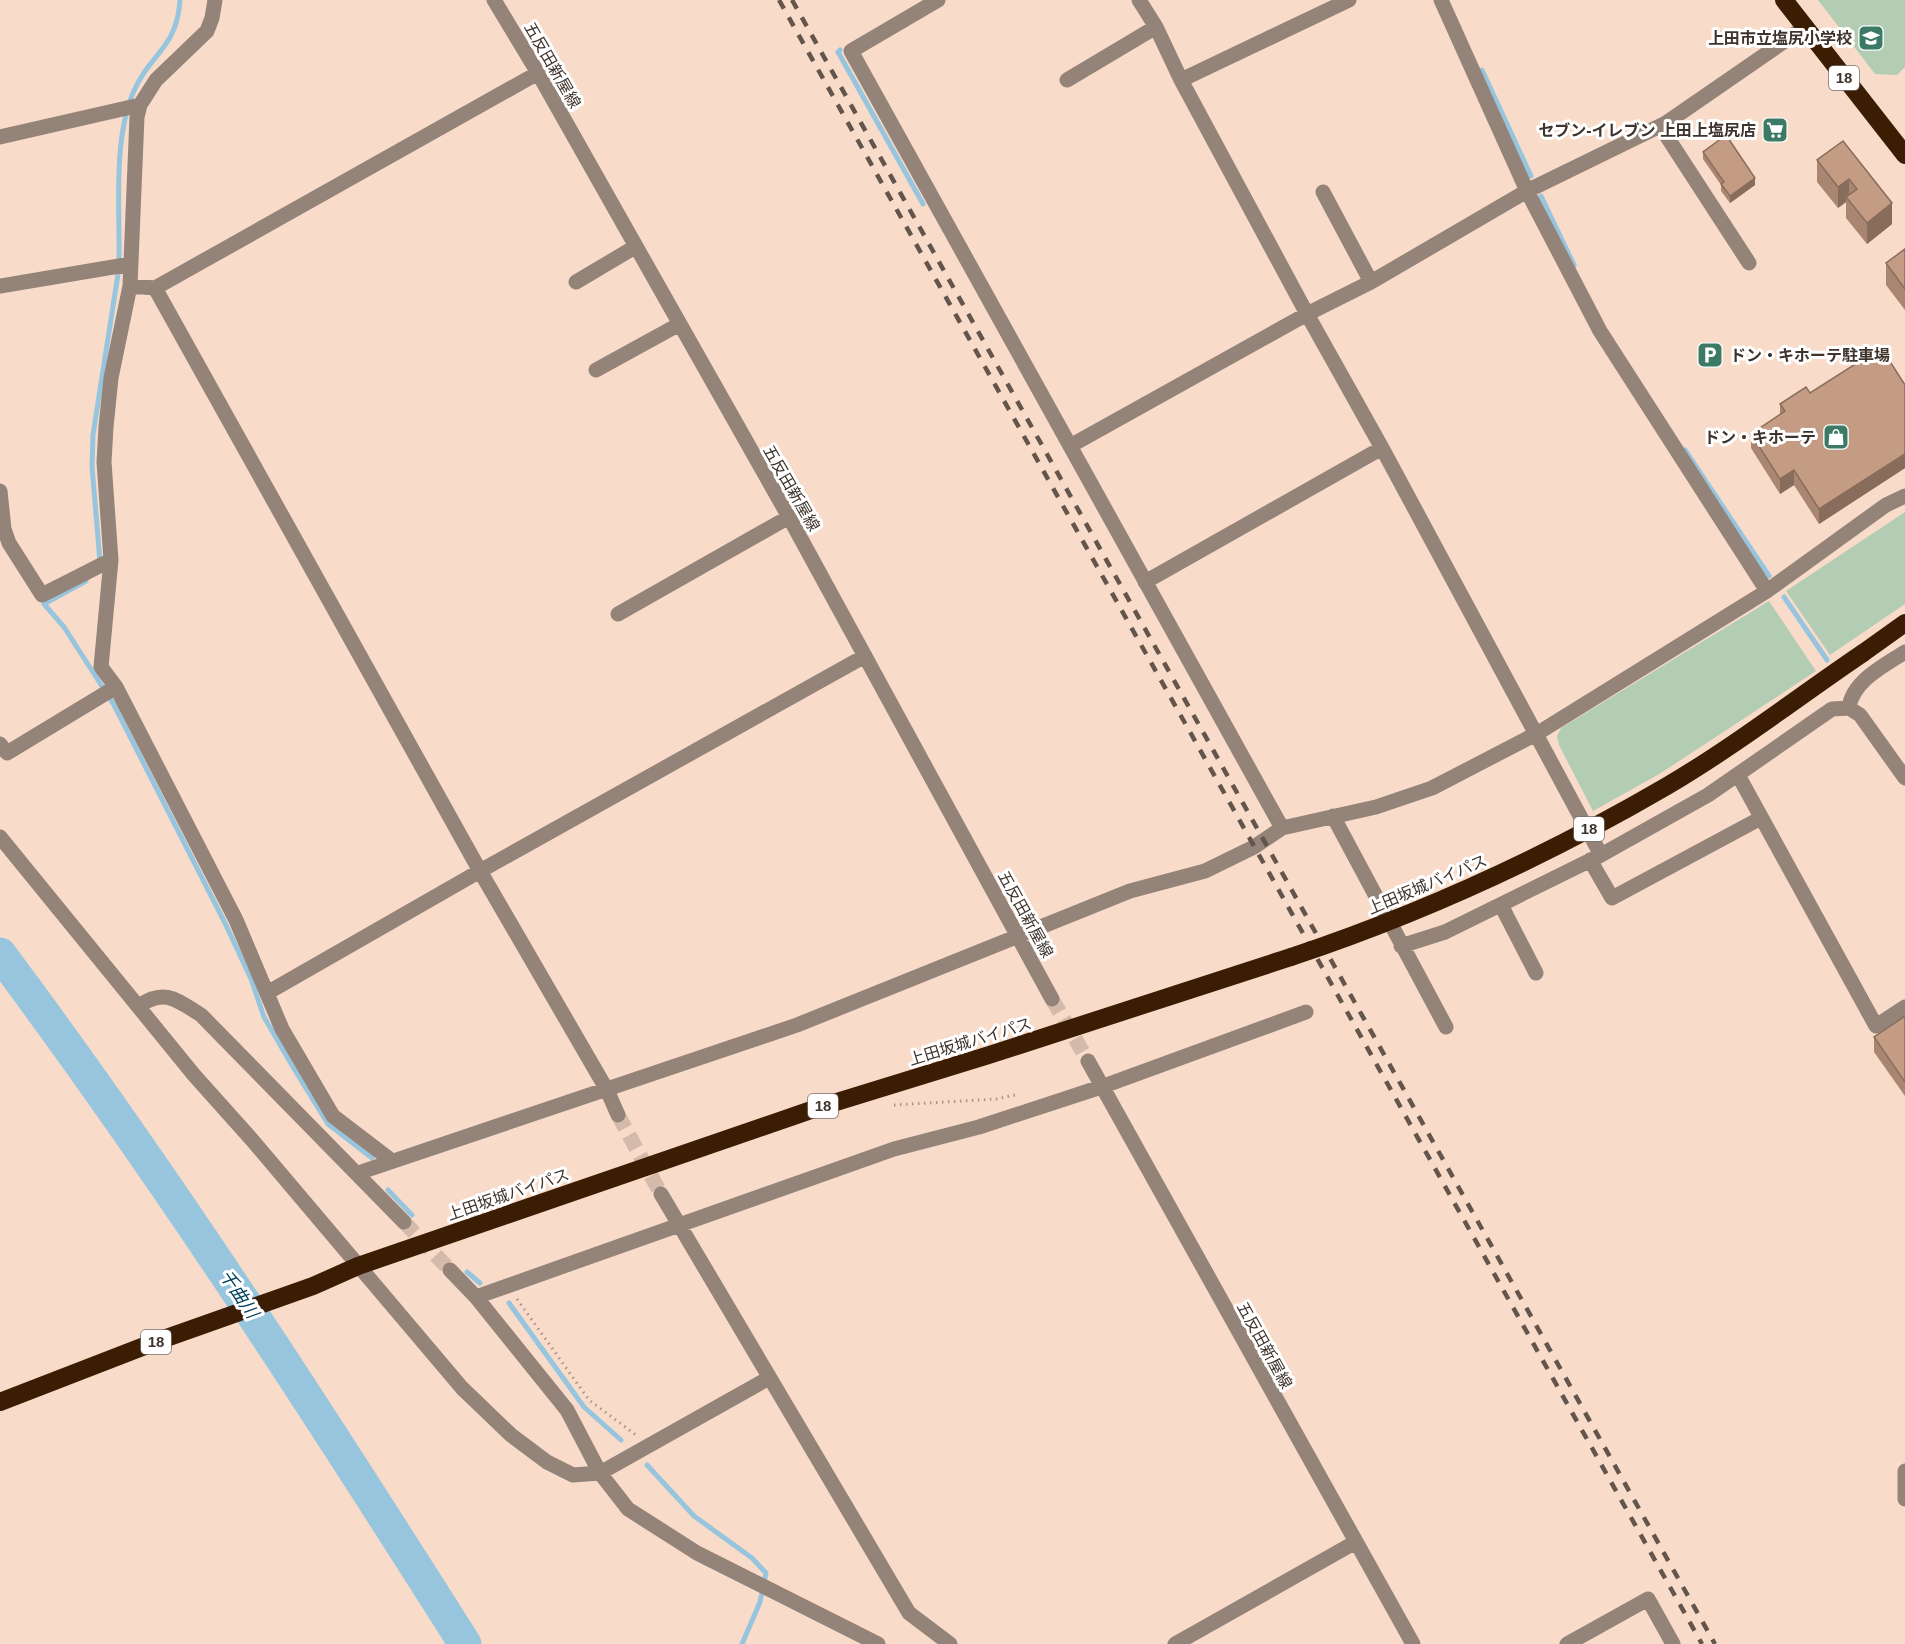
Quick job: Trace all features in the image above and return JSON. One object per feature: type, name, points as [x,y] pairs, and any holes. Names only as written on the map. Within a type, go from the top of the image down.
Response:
[{"type":"highway","name":"18","points":[[1784,0],[1905,155]]},
{"type":"highway","name":"上田坂城バイパス","points":[[0,1402],[155,1342],[313,1286],[358,1266],[817,1108],[989,1056],[1291,957],[1365,932],[1447,900],[1548,851],[1668,785],[1905,623]]},
{"type":"street","points":[[0,137],[133,106],[156,80],[207,31],[212,18],[214,0]]},
{"type":"street","name":"五反田新屋線","points":[[494,0],[538,73],[678,325],[789,517],[1052,999]]},
{"type":"street","points":[[938,0],[851,51],[1282,828]]},
{"type":"street","points":[[1139,0],[1156,27],[1181,80],[1307,314],[1538,733],[1612,898],[1761,818]]},
{"type":"street","points":[[1181,80],[1349,0]]},
{"type":"street","points":[[1441,0],[1527,191],[1600,331],[1767,591]]},
{"type":"street","points":[[1067,80],[1156,27]]},
{"type":"street","points":[[1070,446],[1307,314],[1371,282],[1527,191],[1660,126],[1805,27]]},
{"type":"street","points":[[130,286],[155,288],[538,73]]},
{"type":"street","points":[[133,106],[137,117],[130,286],[111,378],[104,462],[105,563],[101,667],[109,691],[236,920],[282,1029],[333,1116],[392,1161]]},
{"type":"street","points":[[1660,126],[1749,263]]},
{"type":"street","points":[[1323,192],[1371,282]]},
{"type":"street","points":[[576,282],[635,247]]},
{"type":"street","points":[[0,286],[131,264]]},
{"type":"street","points":[[155,288],[480,870],[608,1090],[618,1115]]},
{"type":"street","points":[[596,369],[678,325]]},
{"type":"street","points":[[1145,582],[1382,448]]},
{"type":"street","points":[[0,491],[4,530],[9,543],[42,595],[105,563]]},
{"type":"street","points":[[358,1173],[797,1025],[1138,888],[1205,871],[1254,847],[1282,828],[1376,807],[1432,788],[1538,733],[1767,591],[1886,505],[1905,496]]},
{"type":"street","points":[[618,614],[789,517]]},
{"type":"street","points":[[1849,708],[1850,699],[1868,676],[1905,651]]},
{"type":"street","points":[[267,993],[480,870],[865,656]]},
{"type":"street","points":[[0,744],[7,753],[109,691]]},
{"type":"street","points":[[1401,946],[1444,932],[1596,858],[1708,795],[1832,709],[1849,708],[1860,715],[1905,778]]},
{"type":"street","points":[[1738,775],[1876,1026],[1905,1007]]},
{"type":"street","points":[[1333,816],[1446,1026]]},
{"type":"street","points":[[0,837],[194,1075],[462,1388],[511,1435],[547,1462],[573,1475],[600,1473],[769,1378]]},
{"type":"street","points":[[1501,905],[1536,973]]},
{"type":"street","points":[[139,1006],[153,996],[168,996],[201,1015],[405,1222]]},
{"type":"street","points":[[476,1297],[679,1223],[894,1149],[978,1127],[1101,1087],[1306,1012]]},
{"type":"street","name":"五反田新屋線","points":[[1088,1061],[1354,1543],[1413,1644]]},
{"type":"street","points":[[661,1194],[909,1613],[950,1644]]},
{"type":"street","points":[[450,1270],[476,1297],[567,1410],[600,1473],[628,1509],[697,1553],[878,1644]]},
{"type":"street","points":[[1905,1471],[1905,1499]]},
{"type":"street","points":[[1175,1644],[1195,1639],[1354,1543]]},
{"type":"street","points":[[1567,1644],[1648,1599],[1673,1644]]},
{"type":"path","points":[[883,1106],[996,1099],[1023,1094]]},
{"type":"path","points":[[507,1286],[589,1400],[650,1445]]},
{"type":"green space","name":"上田市立塩尻小学校","points":[[1818,0],[1905,0],[1905,67],[1897,75],[1875,74]]},
{"type":"green space","points":[[1905,512],[1905,604],[1830,655],[1786,591]]},
{"type":"green space","points":[[1769,601],[1816,671],[1661,773],[1593,811],[1559,745],[1557,736],[1561,728]]},
{"type":"building","points":[[1726,135],[1755,178],[1730,196],[1721,184],[1724,182],[1703,152]]},
{"type":"building","points":[[1843,141],[1892,203],[1867,223],[1846,197],[1857,189],[1849,179],[1838,187],[1817,160]]},
{"type":"building","points":[[1905,249],[1905,289],[1886,263]]},
{"type":"building","name":"ドン・キホーテ","points":[[1871,354],[1891,363],[1905,385],[1905,454],[1819,509],[1794,470],[1780,479],[1751,434],[1785,411],[1780,404],[1806,387],[1810,393]]},
{"type":"building","points":[[1905,1016],[1905,1082],[1874,1037]]},
{"type":"waterway","points":[[119,259],[120,153],[127,112],[139,80],[174,30],[180,0]]},
{"type":"waterway","points":[[840,50],[838,52],[923,204]]},
{"type":"waterway","points":[[1482,70],[1531,176]]},
{"type":"waterway","points":[[1541,196],[1574,265]]},
{"type":"waterway","points":[[100,562],[92,466],[93,435],[118,274]]},
{"type":"waterway","points":[[1685,450],[1769,576]]},
{"type":"waterway","points":[[86,581],[44,604],[64,627],[114,705],[225,923],[251,979],[264,1017],[293,1067],[328,1124],[372,1158]]},
{"type":"waterway","points":[[1784,597],[1827,660]]},
{"type":"waterway","name":"千曲川","points":[[0,954],[122,1122],[239,1294],[465,1644]]},
{"type":"waterway","points":[[388,1190],[412,1215]]},
{"type":"waterway","points":[[467,1272],[480,1283]]},
{"type":"waterway","points":[[509,1303],[584,1407],[621,1440]]},
{"type":"waterway","points":[[647,1465],[694,1516],[752,1558],[766,1573],[760,1602],[742,1644]]},
{"type":"tunnel","points":[[1052,999],[1088,1061]]},
{"type":"tunnel","points":[[618,1115],[661,1194]]},
{"type":"tunnel","points":[[404,1222],[450,1270]]},
{"type":"railway","points":[[779,0],[1702,1644]]},
{"type":"railway","points":[[792,0],[1715,1644]]},
{"type":"place","name":"上田市立塩尻小学校","points":[[1871,38]]},
{"type":"place","name":"セブン-イレブン 上田上塩尻店","points":[[1775,130]]},
{"type":"place","name":"ドン・キホーテ駐車場","points":[[1710,355]]},
{"type":"place","name":"ドン・キホーテ","points":[[1836,437]]}]
